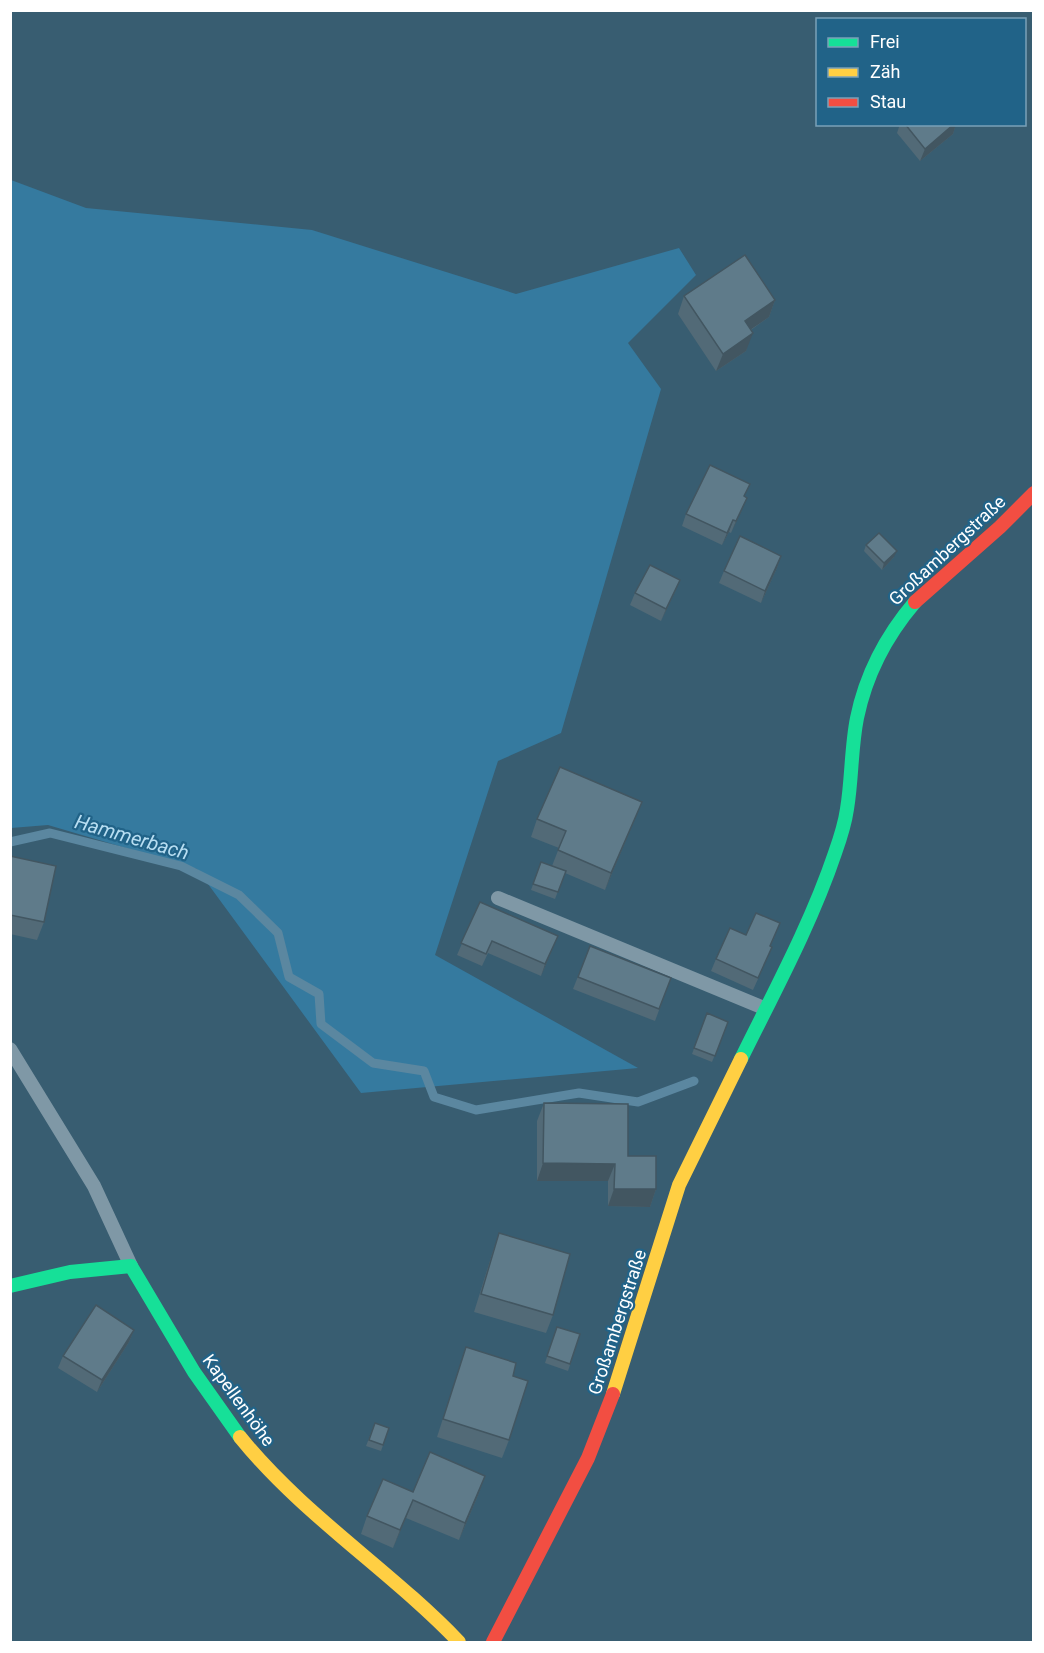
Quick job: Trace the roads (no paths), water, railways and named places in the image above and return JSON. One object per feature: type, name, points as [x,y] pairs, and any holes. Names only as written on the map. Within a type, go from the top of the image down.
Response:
[{"type":"street","name":"Großambergstraße","points":[[493,1642],[588,1458],[615,1390],[679,1185],[764,1008],[795,950],[835,854],[847,810],[857,720],[865,687],[879,653],[896,624],[921,595],[1000,527],[1034,493]]},
{"type":"street","points":[[10,1286],[33,1278],[68,1271],[108,1266],[131,1266]]},
{"type":"street","name":"Kapellenhöhe","points":[[131,1266],[221,1412],[243,1441],[297,1497],[372,1560],[459,1642]]},
{"type":"lane","points":[[498,898],[764,1008]]},
{"type":"lane","points":[[10,1049],[94,1186],[131,1266]]},
{"type":"waterway","name":"Hammerbach","points":[[10,842],[50,833],[181,866],[239,895],[278,933],[289,977],[319,994],[321,1024],[373,1063],[424,1071],[434,1097],[476,1110],[579,1093],[638,1102],[694,1081]]}]
